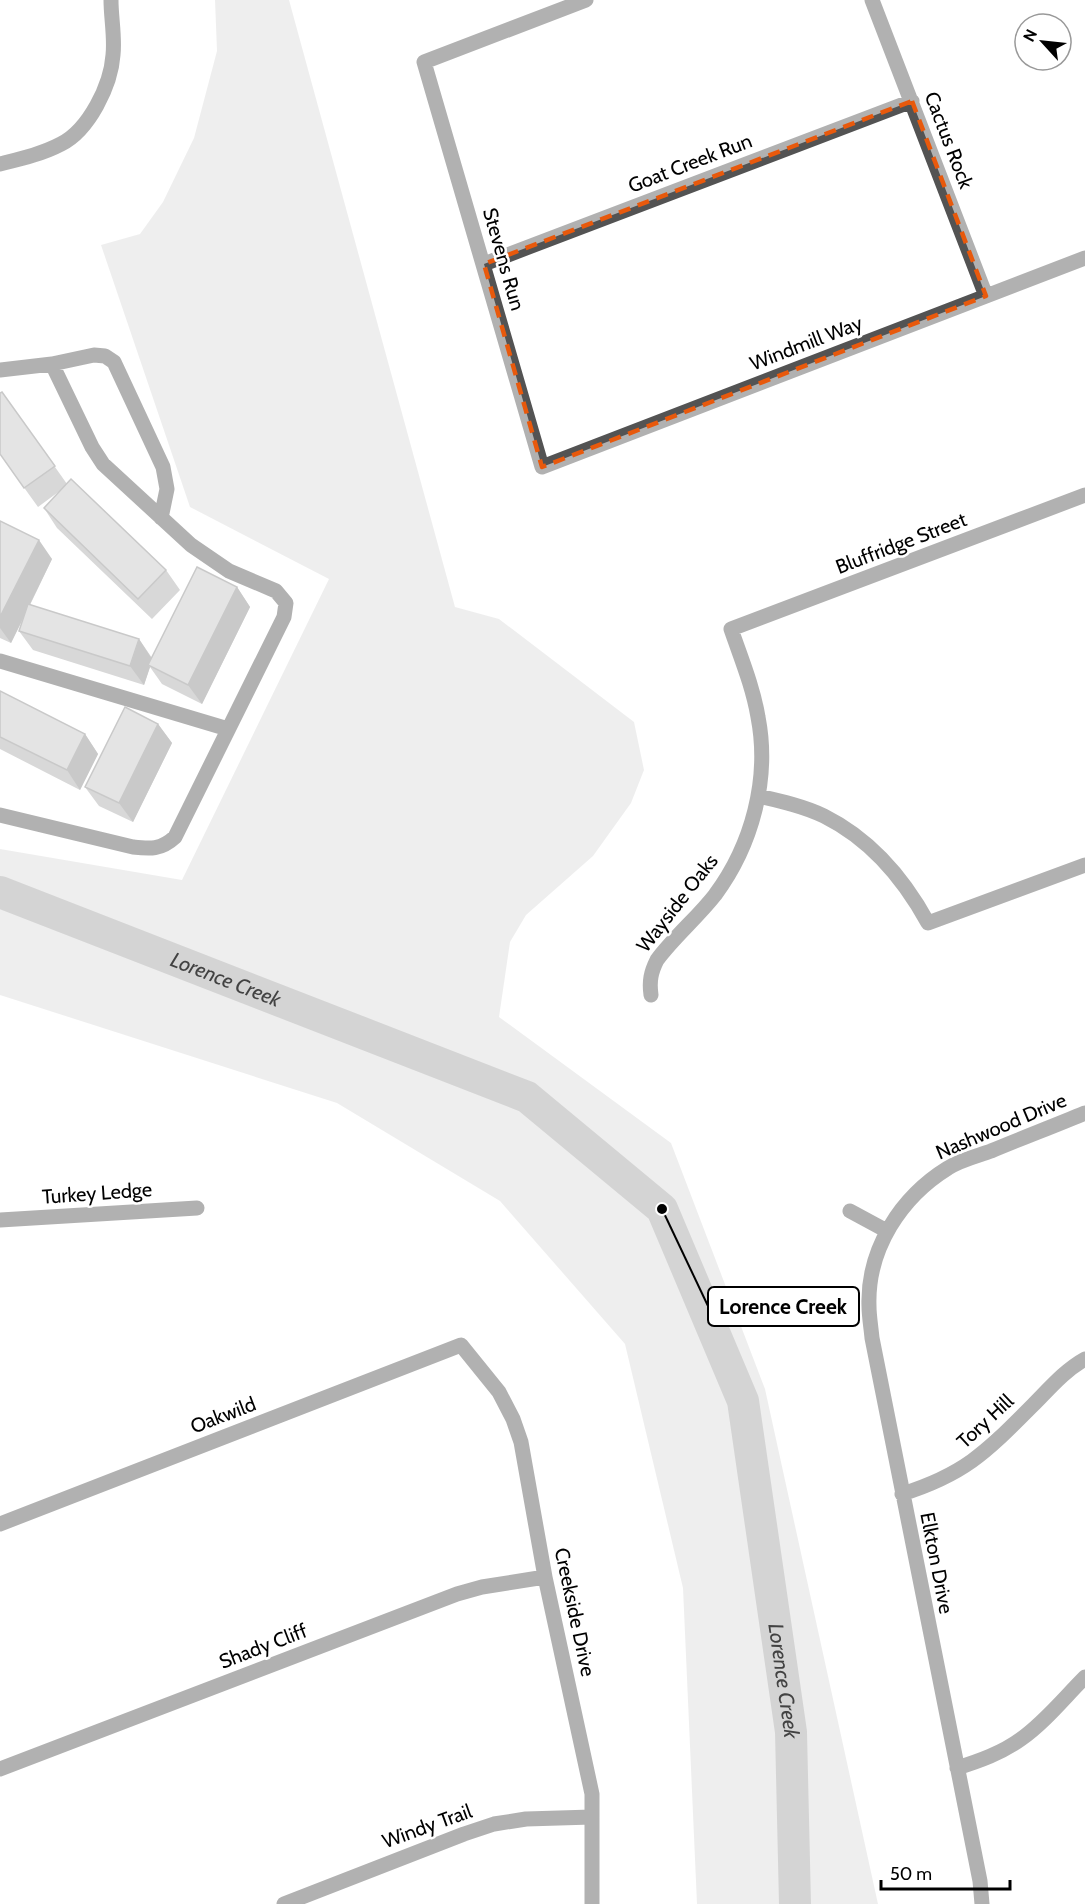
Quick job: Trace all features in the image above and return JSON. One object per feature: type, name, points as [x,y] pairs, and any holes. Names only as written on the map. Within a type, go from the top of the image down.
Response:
[{"type":"street","points":[[0,164],[28,157],[63,143],[92,113],[109,78],[113,54],[111,0]]},
{"type":"street","name":"Stevens Run","points":[[542,468],[424,62],[586,0]]},
{"type":"street","name":"Cactus Rock","points":[[872,0],[986,296]]},
{"type":"street","name":"Goat Creek Run","points":[[484,264],[912,101]]},
{"type":"street","name":"Windmill Way","points":[[542,468],[1085,258]]},
{"type":"street","points":[[0,370],[52,364],[94,355],[105,356],[114,362],[163,466],[166,489],[160,518]]},
{"type":"street","points":[[0,815],[132,847],[153,849],[165,846],[174,837],[284,617],[286,603],[276,591],[229,571],[191,545],[103,464],[92,447],[52,364]]},
{"type":"street","name":"Bluffridge Street","points":[[731,629],[1085,495]]},
{"type":"street","name":"Wayside Oaks","points":[[651,995],[650,983],[657,960],[713,897],[738,858],[747,836],[758,796],[761,752],[759,719],[731,629]]},
{"type":"street","points":[[0,660],[228,729]]},
{"type":"street","points":[[758,796],[796,805],[825,816],[858,838],[875,852],[898,877],[928,923],[1085,865]]},
{"type":"street","name":"Nashwood Drive","points":[[887,1231],[910,1198],[922,1186],[950,1167],[1085,1113]]},
{"type":"street","name":"Turkey Ledge","points":[[0,1220],[197,1208]]},
{"type":"street","points":[[850,1211],[887,1231]]},
{"type":"street","name":"Elkton Drive","points":[[887,1231],[872,1272],[868,1306],[872,1338],[980,1881],[982,1904]]},
{"type":"street","name":"Oakwild","points":[[0,1524],[461,1345]]},
{"type":"street","name":"Creekside Drive","points":[[461,1345],[499,1392],[513,1419],[521,1442],[545,1577],[592,1794],[592,1904]]},
{"type":"street","name":"Tory Hill","points":[[902,1494],[941,1481],[976,1460],[1065,1373],[1085,1359]]},
{"type":"street","name":"Shady Cliff","points":[[0,1769],[457,1594],[482,1587],[545,1577]]},
{"type":"street","points":[[957,1768],[979,1761],[1020,1740],[1042,1722],[1085,1677]]},
{"type":"street","name":"Windy Trail","points":[[284,1904],[494,1824],[526,1819],[592,1817]]},
{"type":"highlighted area","points":[[912,101],[986,296],[542,467],[484,264]]},
{"type":"shaded area","points":[[215,0],[289,0],[455,607],[499,619],[634,722],[644,770],[631,803],[593,856],[526,915],[510,942],[499,1017],[671,1143],[765,1389],[878,1904],[697,1904],[683,1588],[625,1344],[500,1201],[337,1103],[0,995],[0,849],[182,880],[329,579],[190,507],[101,245],[140,234],[163,202],[194,138],[217,51]]},
{"type":"building","points":[[2,392],[55,466],[24,488],[0,454],[0,393]]},
{"type":"building","points":[[71,479],[166,570],[138,599],[44,508]]},
{"type":"building","points":[[0,521],[39,540],[0,617]]},
{"type":"building","points":[[197,567],[237,587],[188,685],[148,665]]},
{"type":"building","points":[[28,604],[139,639],[130,666],[19,631]]},
{"type":"building","points":[[0,691],[85,734],[67,770],[0,737]]},
{"type":"building","points":[[125,707],[158,724],[119,803],[85,787]]},
{"type":"waterway","name":"Lorence Creek","points":[[0,892],[527,1097],[662,1209],[743,1401],[791,1732],[795,1904]]},
{"type":"place","name":"Lorence Creek","points":[[662,1209]]}]
